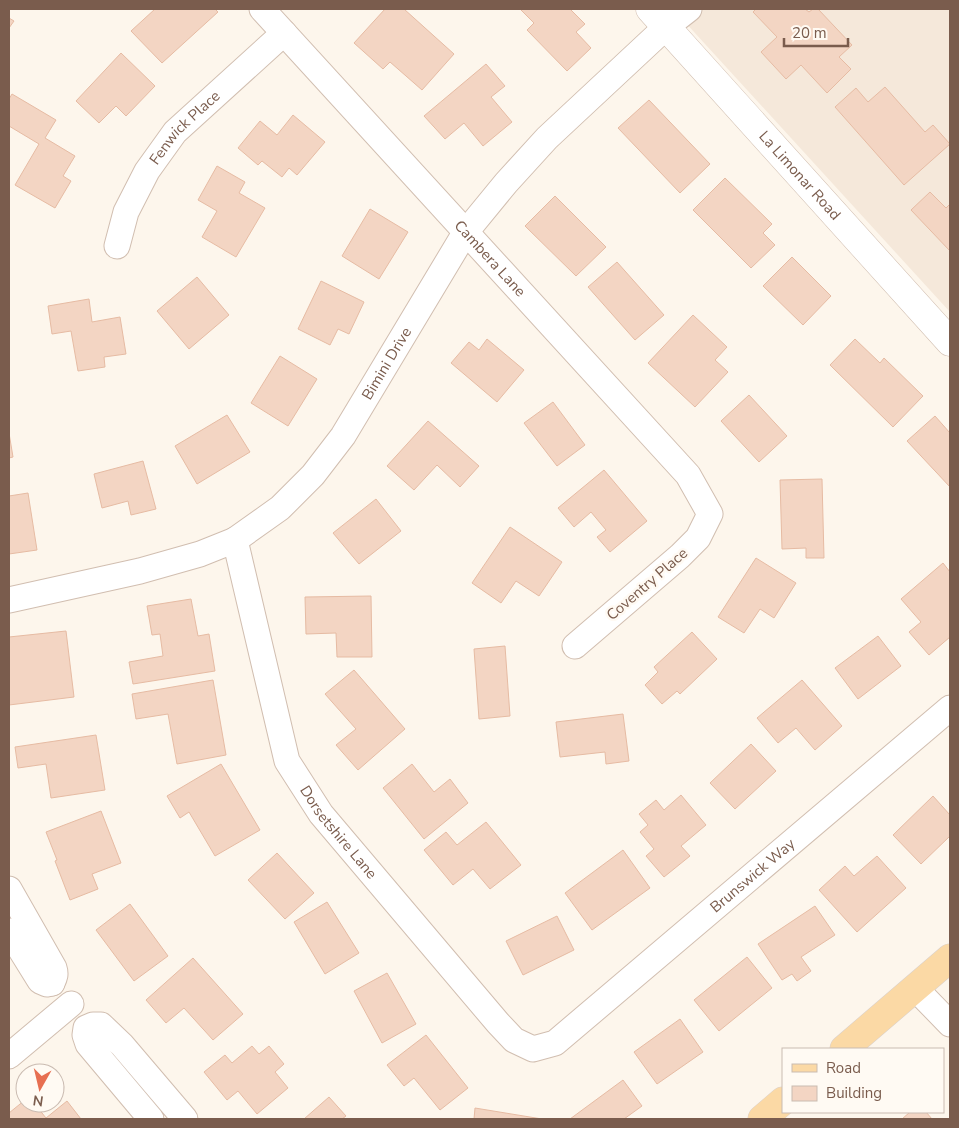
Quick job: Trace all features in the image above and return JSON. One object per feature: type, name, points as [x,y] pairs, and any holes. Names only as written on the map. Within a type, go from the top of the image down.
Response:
[{"type":"main road","points":[[845,1048],[950,958]]},
{"type":"main road","points":[[762,1119],[782,1103]]},
{"type":"street","name":"Cambera Lane","points":[[262,9],[688,475],[710,514]]},
{"type":"street","name":"Bimini Drive","points":[[9,600],[140,571],[200,554],[235,540],[280,508],[313,475],[343,436],[465,233],[506,183],[658,18],[689,9]]},
{"type":"street","name":"La Limonar Road","points":[[658,18],[950,342]]},
{"type":"street","name":"Fenwick Place","points":[[117,246],[126,212],[147,171],[175,132],[284,33]]},
{"type":"street","name":"Coventry Place","points":[[575,646],[680,556],[698,538],[710,514]]},
{"type":"street","name":"Dorsetshire Lane","points":[[235,540],[287,761],[321,814],[514,1040],[533,1049],[555,1043]]},
{"type":"street","name":"Brunswick Way","points":[[555,1043],[950,708]]},
{"type":"street","points":[[9,889],[54,968],[55,972],[52,983]]},
{"type":"street","points":[[9,931],[40,981],[47,984],[52,983]]},
{"type":"street","points":[[52,983],[90,1026]]},
{"type":"street","points":[[915,988],[950,1024]]},
{"type":"street","points":[[9,1056],[71,1004]]},
{"type":"street","points":[[151,1119],[88,1044],[85,1035],[86,1028],[101,1025],[122,1045],[185,1119]]},
{"type":"shaded area","points":[[673,9],[950,9],[950,312]]},
{"type":"building","points":[[155,9],[215,9],[218,12],[162,63],[131,31]]},
{"type":"building","points":[[385,9],[404,9],[454,54],[422,90],[390,62],[383,69],[354,43]]},
{"type":"building","points":[[520,9],[570,9],[585,24],[576,32],[591,48],[567,71],[527,30],[534,23]]},
{"type":"building","points":[[756,9],[805,9],[809,12],[813,9],[818,9],[852,45],[839,57],[851,69],[827,93],[801,65],[786,79],[761,52],[777,37],[753,12]]},
{"type":"building","points":[[9,18],[14,21],[9,28]]},
{"type":"building","points":[[121,53],[155,86],[126,116],[116,106],[99,123],[76,101]]},
{"type":"building","points":[[486,64],[505,86],[491,97],[512,122],[483,146],[464,123],[445,139],[424,116]]},
{"type":"building","points":[[885,87],[925,132],[933,125],[950,144],[904,185],[835,107],[856,88],[868,102]]},
{"type":"building","points":[[12,94],[56,120],[45,138],[75,156],[63,176],[71,181],[55,208],[15,185],[39,144],[9,126],[9,99]]},
{"type":"building","points":[[649,100],[710,164],[680,193],[618,128]]},
{"type":"building","points":[[293,115],[325,142],[297,175],[289,168],[282,177],[262,161],[258,165],[238,148],[260,121],[277,135]]},
{"type":"building","points":[[217,166],[245,182],[239,193],[265,208],[236,257],[202,237],[217,211],[198,200]]},
{"type":"building","points":[[725,178],[772,224],[763,233],[775,245],[751,268],[693,210]]},
{"type":"building","points":[[930,192],[946,208],[950,204],[950,251],[911,210]]},
{"type":"building","points":[[555,196],[606,247],[576,276],[525,226]]},
{"type":"building","points":[[370,209],[408,232],[379,279],[342,256]]},
{"type":"building","points":[[792,257],[831,296],[803,325],[763,286]]},
{"type":"building","points":[[617,262],[664,315],[635,340],[588,287]]},
{"type":"building","points":[[197,277],[229,315],[189,349],[157,311]]},
{"type":"building","points":[[321,281],[364,302],[349,334],[338,329],[330,345],[298,329]]},
{"type":"building","points":[[89,299],[92,322],[120,317],[126,354],[104,357],[105,367],[78,371],[71,331],[52,334],[48,306]]},
{"type":"building","points":[[693,315],[727,347],[715,360],[728,372],[695,407],[648,363]]},
{"type":"building","points":[[487,339],[524,370],[497,402],[451,363],[469,342],[479,350]]},
{"type":"building","points":[[855,339],[880,363],[884,358],[923,396],[893,427],[830,365]]},
{"type":"building","points":[[280,356],[317,379],[288,426],[251,403]]},
{"type":"building","points":[[749,395],[787,436],[759,462],[721,421]]},
{"type":"building","points":[[553,402],[585,445],[557,466],[524,423]]},
{"type":"building","points":[[227,415],[250,452],[197,484],[175,446]]},
{"type":"building","points":[[935,416],[950,433],[950,487],[907,441]]},
{"type":"building","points":[[428,421],[479,466],[460,487],[437,465],[414,490],[387,466]]},
{"type":"building","points":[[9,433],[13,457],[9,458]]},
{"type":"building","points":[[143,461],[156,509],[131,515],[128,501],[102,508],[94,474]]},
{"type":"building","points":[[604,470],[647,521],[610,552],[597,537],[606,530],[591,512],[574,527],[558,508]]},
{"type":"building","points":[[822,479],[824,558],[806,558],[806,548],[782,549],[780,480]]},
{"type":"building","points":[[28,493],[37,550],[9,554],[9,496]]},
{"type":"building","points":[[376,499],[401,531],[359,564],[333,533]]},
{"type":"building","points":[[510,527],[562,562],[539,596],[516,581],[501,603],[472,583]]},
{"type":"building","points":[[756,558],[796,583],[774,618],[760,609],[744,633],[718,617]]},
{"type":"building","points":[[943,563],[950,572],[950,637],[929,655],[909,632],[921,622],[901,599]]},
{"type":"building","points":[[371,596],[372,657],[337,657],[336,633],[306,634],[305,597]]},
{"type":"building","points":[[191,599],[198,636],[209,634],[215,671],[133,684],[129,662],[163,656],[160,634],[152,635],[147,606]]},
{"type":"building","points":[[66,631],[74,697],[9,705],[9,637]]},
{"type":"building","points":[[692,632],[717,659],[680,694],[677,691],[662,704],[645,685],[658,672],[654,667]]},
{"type":"building","points":[[878,636],[901,666],[858,699],[835,668]]},
{"type":"building","points":[[505,646],[510,716],[479,719],[474,649]]},
{"type":"building","points":[[354,670],[405,729],[358,770],[336,745],[356,729],[325,694]]},
{"type":"building","points":[[213,680],[226,755],[177,764],[168,714],[136,719],[132,694]]},
{"type":"building","points":[[802,680],[842,726],[815,750],[796,728],[778,743],[757,718]]},
{"type":"building","points":[[623,714],[629,761],[606,764],[605,752],[560,757],[556,722]]},
{"type":"building","points":[[96,735],[105,790],[51,798],[46,764],[18,768],[15,747]]},
{"type":"building","points":[[751,744],[776,771],[735,809],[710,783]]},
{"type":"building","points":[[221,764],[260,830],[215,856],[189,812],[180,818],[167,796]]},
{"type":"building","points":[[412,764],[434,792],[450,779],[468,803],[424,839],[383,788]]},
{"type":"building","points":[[681,795],[706,825],[681,846],[690,856],[664,877],[646,856],[654,849],[640,832],[648,825],[639,814],[656,800],[664,810]]},
{"type":"building","points":[[933,796],[950,815],[950,836],[921,864],[893,835]]},
{"type":"building","points":[[101,811],[121,863],[92,874],[98,889],[70,900],[46,832]]},
{"type":"building","points":[[486,822],[521,865],[490,889],[473,869],[453,885],[424,850],[446,832],[457,845]]},
{"type":"building","points":[[623,850],[650,888],[592,930],[565,893]]},
{"type":"building","points":[[277,853],[314,893],[285,919],[248,880]]},
{"type":"building","points":[[877,856],[906,888],[857,932],[819,890],[845,866],[854,876]]},
{"type":"building","points":[[327,902],[359,953],[325,974],[294,922]]},
{"type":"building","points":[[130,904],[168,956],[134,981],[96,930]]},
{"type":"building","points":[[815,906],[835,935],[801,957],[811,971],[797,981],[792,974],[782,980],[758,944]]},
{"type":"building","points":[[557,916],[574,950],[523,975],[506,941]]},
{"type":"building","points":[[747,957],[772,988],[719,1031],[694,1000]]},
{"type":"building","points":[[193,958],[243,1014],[213,1040],[184,1008],[166,1023],[146,1000]]},
{"type":"building","points":[[387,973],[416,1024],[382,1043],[354,991]]},
{"type":"building","points":[[680,1019],[703,1052],[657,1084],[634,1052]]},
{"type":"building","points":[[426,1035],[468,1088],[440,1110],[414,1078],[404,1086],[387,1065]]},
{"type":"building","points":[[252,1046],[259,1054],[269,1046],[284,1064],[275,1072],[288,1088],[257,1114],[238,1091],[227,1100],[204,1072],[225,1055],[232,1063]]},
{"type":"building","points":[[623,1080],[642,1106],[624,1119],[570,1119]]},
{"type":"building","points":[[329,1097],[346,1116],[342,1119],[304,1119]]},
{"type":"building","points":[[67,1101],[81,1119],[9,1119],[9,1113],[15,1108],[15,1113],[42,1113],[46,1118],[52,1113],[65,1113],[65,1103]]},
{"type":"building","points":[[475,1108],[542,1119],[474,1119]]},
{"type":"building","points":[[909,1113],[927,1113],[932,1119],[902,1119]]}]
